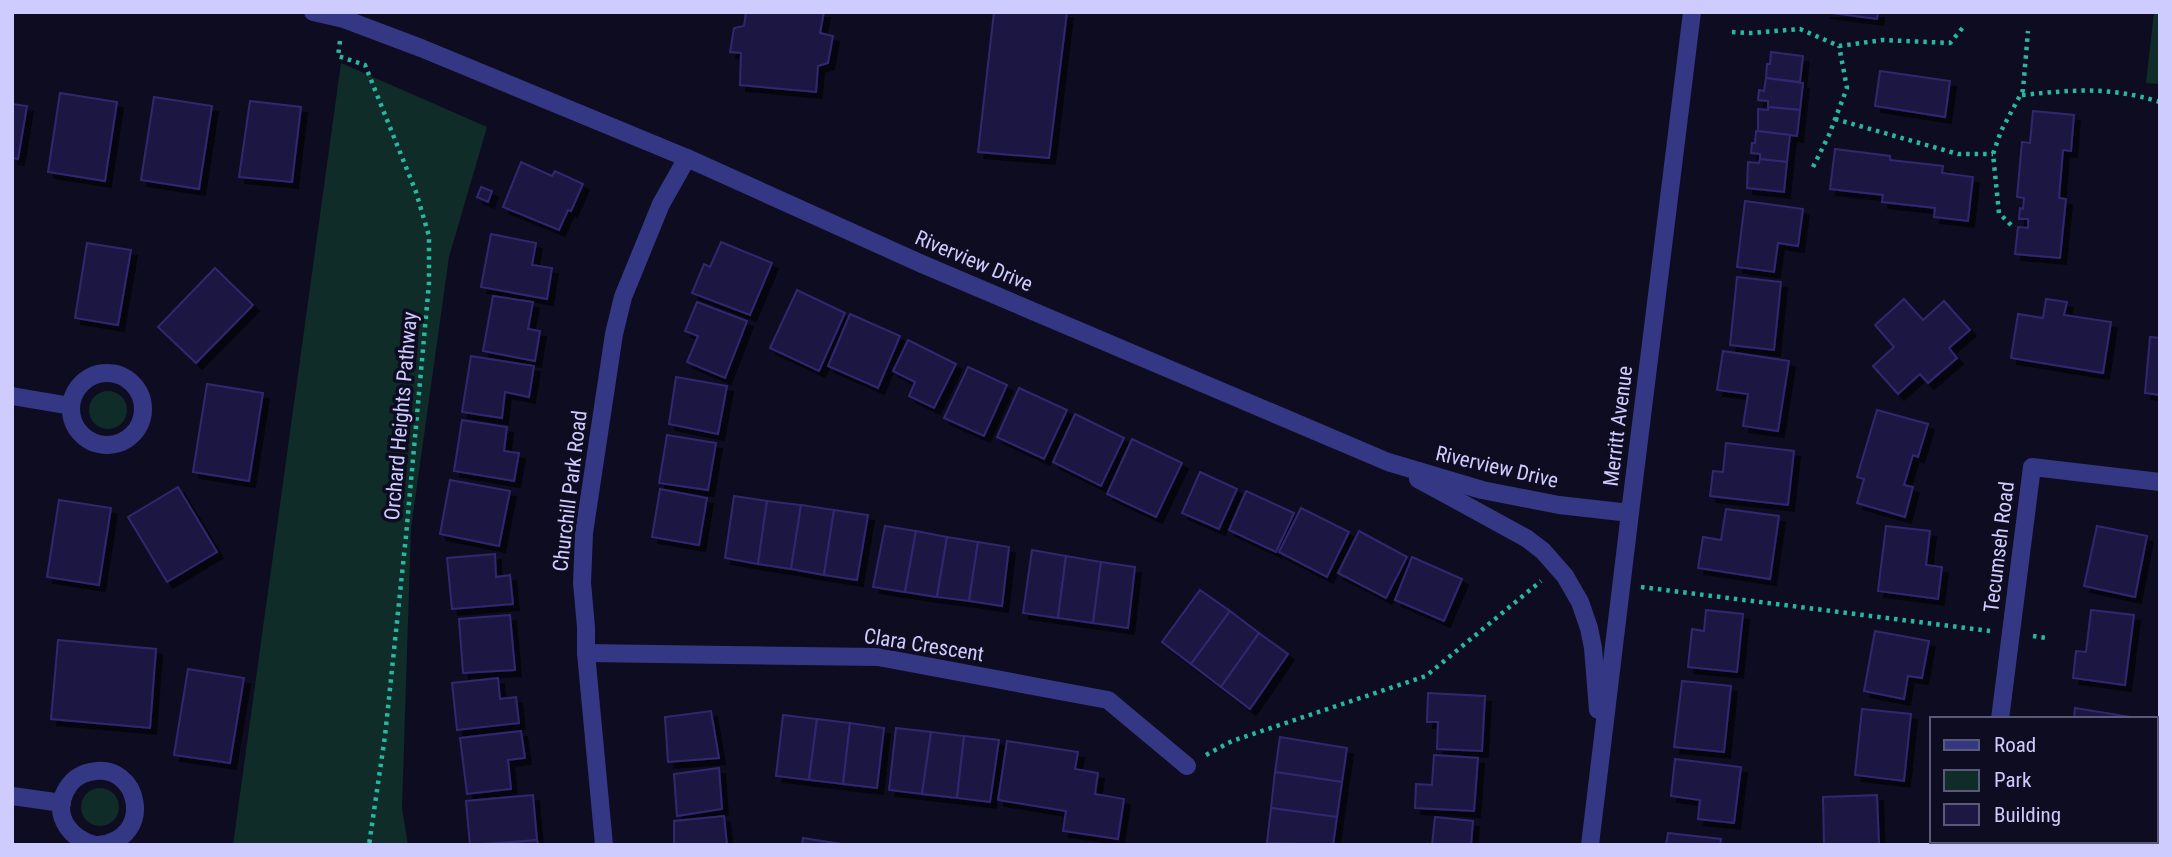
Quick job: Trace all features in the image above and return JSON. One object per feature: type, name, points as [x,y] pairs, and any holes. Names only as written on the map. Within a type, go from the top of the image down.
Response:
[{"type":"street","name":"Riverview Drive","points":[[313,12],[344,19],[421,48],[687,158],[922,264],[1388,462],[1482,490],[1559,505],[1630,513]]},
{"type":"street","name":"Merritt Avenue","points":[[1590,845],[1692,12]]},
{"type":"street","name":"Churchill Park Road","points":[[604,845],[586,653],[582,583],[584,533],[614,334],[623,297],[665,195],[687,158]]},
{"type":"street","points":[[101,374],[113,374],[134,386],[143,408],[136,430],[128,438],[118,444],[106,445],[84,438],[76,429],[71,407],[80,385],[101,374]]},
{"type":"street","points":[[12,396],[71,407]]},
{"type":"street","points":[[1388,462],[1526,538],[1543,551],[1565,576],[1580,602],[1594,648],[1598,712],[1603,738]]},
{"type":"street","name":"Tecumseh Road","points":[[2000,717],[2032,467],[2160,482]]},
{"type":"street","name":"Clara Crescent","points":[[586,653],[878,657],[1108,700],[1187,766]]},
{"type":"street","points":[[106,771],[124,780],[130,788],[134,798],[134,818],[124,835],[116,841],[97,845],[77,838],[70,831],[64,822],[62,803],[69,784],[86,772],[106,771]]},
{"type":"street","points":[[12,796],[62,803]]},
{"type":"path","name":"Orchard Heights Pathway","points":[[344,19],[338,56],[365,65],[416,192],[429,236],[429,283],[406,536],[385,736],[369,845]]},
{"type":"path","points":[[1732,32],[1800,29],[1839,46],[1883,40],[1950,43],[1965,25]]},
{"type":"path","points":[[2011,225],[1999,213],[1993,154],[2001,131],[2023,90],[2028,31]]},
{"type":"path","points":[[1813,167],[1847,88],[1839,46]]},
{"type":"path","points":[[2021,95],[2082,89],[2130,93],[2160,102]]},
{"type":"path","points":[[1835,119],[1958,154],[1993,154]]},
{"type":"path","points":[[1187,766],[1232,740],[1426,676],[1552,573],[1565,576]]},
{"type":"path","points":[[1621,585],[2046,638]]},
{"type":"green space","points":[[2154,12],[2160,12],[2160,84],[2146,83]]},
{"type":"green space","points":[[341,63],[487,127],[449,257],[411,528],[402,808],[408,845],[233,845]]},
{"type":"green space","points":[[108,391],[121,397],[127,410],[121,423],[108,429],[95,423],[89,410],[95,397]]},
{"type":"green space","points":[[100,788],[113,794],[119,807],[113,820],[100,826],[87,820],[81,807],[87,794]]},
{"type":"building","points":[[746,12],[824,12],[820,33],[833,36],[828,63],[818,66],[816,92],[740,85],[741,53],[730,52],[734,28],[744,26]]},
{"type":"building","points":[[994,12],[1067,12],[1049,158],[978,152]]},
{"type":"building","points":[[1824,12],[1878,12],[1877,19]]},
{"type":"building","points":[[1771,52],[1803,56],[1800,82],[1766,78]]},
{"type":"building","points":[[1880,71],[1950,81],[1945,117],[1875,106]]},
{"type":"building","points":[[1766,78],[1803,83],[1800,110],[1768,107],[1768,101],[1758,100],[1759,90],[1764,91]]},
{"type":"building","points":[[60,93],[117,102],[105,181],[48,172]]},
{"type":"building","points":[[154,97],[212,106],[199,189],[141,180]]},
{"type":"building","points":[[250,101],[301,107],[292,182],[239,177]]},
{"type":"building","points":[[12,104],[27,106],[18,159],[12,158]]},
{"type":"building","points":[[1768,107],[1800,110],[1797,136],[1758,131],[1758,109],[1768,110]]},
{"type":"building","points":[[2033,111],[2074,115],[2071,151],[2063,150],[2059,198],[2066,199],[2060,258],[2015,254],[2018,227],[2028,228],[2028,219],[2019,219],[2024,198],[2017,197],[2022,142],[2030,143]]},
{"type":"building","points":[[1756,131],[1790,135],[1787,162],[1760,159],[1760,154],[1751,153]]},
{"type":"building","points":[[1835,149],[1890,156],[1890,160],[1943,166],[1942,173],[1973,177],[1968,221],[1934,217],[1935,208],[1882,202],[1883,195],[1830,189]]},
{"type":"building","points":[[1760,159],[1787,162],[1784,192],[1747,188],[1748,162],[1759,163]]},
{"type":"building","points":[[521,162],[552,176],[555,171],[583,184],[559,230],[503,207]]},
{"type":"building","points":[[481,187],[492,191],[488,202],[477,197]]},
{"type":"building","points":[[1745,201],[1803,209],[1798,246],[1778,243],[1774,272],[1737,267]]},
{"type":"building","points":[[491,234],[536,243],[532,265],[552,268],[547,299],[481,287]]},
{"type":"building","points":[[721,242],[772,263],[750,315],[692,293],[704,264],[710,267]]},
{"type":"building","points":[[87,243],[131,250],[118,325],[75,318]]},
{"type":"building","points":[[215,268],[253,305],[196,363],[158,327]]},
{"type":"building","points":[[1737,277],[1781,282],[1774,350],[1730,345]]},
{"type":"building","points":[[797,290],[845,313],[819,371],[770,348]]},
{"type":"building","points":[[493,296],[533,302],[528,329],[540,331],[535,361],[483,351]]},
{"type":"building","points":[[1904,299],[1923,320],[1944,301],[1970,330],[1949,348],[1957,358],[1928,383],[1920,374],[1898,394],[1873,366],[1894,347],[1875,325]]},
{"type":"building","points":[[2046,299],[2067,302],[2064,315],[2111,322],[2103,373],[2011,358],[2018,314],[2043,318]]},
{"type":"building","points":[[697,302],[747,321],[725,378],[687,362],[698,336],[685,331]]},
{"type":"building","points":[[850,314],[900,336],[878,388],[828,366]]},
{"type":"building","points":[[2150,337],[2160,338],[2160,395],[2145,393]]},
{"type":"building","points":[[908,340],[956,364],[934,408],[909,396],[915,382],[893,371]]},
{"type":"building","points":[[1723,351],[1789,361],[1778,431],[1743,426],[1748,394],[1717,390]]},
{"type":"building","points":[[471,356],[534,366],[529,397],[505,392],[502,418],[462,412]]},
{"type":"building","points":[[968,367],[1007,385],[984,436],[944,418]]},
{"type":"building","points":[[676,377],[727,386],[718,434],[669,424]]},
{"type":"building","points":[[207,384],[263,393],[249,481],[193,472]]},
{"type":"building","points":[[1019,388],[1067,410],[1044,459],[997,437]]},
{"type":"building","points":[[1877,410],[1928,424],[1918,457],[1913,455],[1904,485],[1913,487],[1905,517],[1857,503],[1864,479],[1857,477]]},
{"type":"building","points":[[1075,414],[1124,438],[1101,486],[1053,462]]},
{"type":"building","points":[[462,420],[507,427],[504,451],[519,453],[514,481],[454,471]]},
{"type":"building","points":[[667,435],[716,443],[708,490],[659,483]]},
{"type":"building","points":[[1132,439],[1182,463],[1156,517],[1107,494]]},
{"type":"building","points":[[1726,443],[1794,451],[1788,505],[1710,496],[1713,471],[1723,472]]},
{"type":"building","points":[[1200,472],[1237,489],[1219,529],[1182,513]]},
{"type":"building","points":[[450,480],[510,491],[499,546],[440,534]]},
{"type":"building","points":[[178,487],[217,552],[167,582],[128,517]]},
{"type":"building","points":[[660,489],[707,498],[699,545],[652,537]]},
{"type":"building","points":[[1246,491],[1294,513],[1276,552],[1229,530]]},
{"type":"building","points":[[734,496],[767,501],[758,564],[725,558]]},
{"type":"building","points":[[59,500],[111,508],[99,585],[47,577]]},
{"type":"building","points":[[767,501],[801,505],[791,569],[758,564]]},
{"type":"building","points":[[801,505],[834,510],[824,575],[791,569]]},
{"type":"building","points":[[1301,508],[1349,532],[1327,577],[1279,552]]},
{"type":"building","points":[[1726,509],[1779,516],[1770,579],[1698,568],[1703,537],[1721,540]]},
{"type":"building","points":[[834,510],[868,515],[857,580],[824,575]]},
{"type":"building","points":[[885,526],[916,531],[905,592],[873,587]]},
{"type":"building","points":[[1886,526],[1930,531],[1926,565],[1942,567],[1938,599],[1878,591]]},
{"type":"building","points":[[2097,526],[2147,536],[2135,597],[2084,586]]},
{"type":"building","points":[[916,531],[947,537],[937,597],[905,592]]},
{"type":"building","points":[[1359,531],[1407,557],[1386,598],[1338,573]]},
{"type":"building","points":[[947,537],[978,542],[969,601],[937,597]]},
{"type":"building","points":[[978,542],[1009,547],[1002,606],[969,601]]},
{"type":"building","points":[[1032,550],[1066,556],[1058,618],[1023,613]]},
{"type":"building","points":[[495,554],[496,577],[510,575],[513,604],[452,609],[447,558]]},
{"type":"building","points":[[1066,556],[1101,562],[1093,623],[1058,618]]},
{"type":"building","points":[[1412,557],[1462,579],[1444,621],[1395,600]]},
{"type":"building","points":[[1101,562],[1135,567],[1128,628],[1093,623]]},
{"type":"building","points":[[1200,590],[1230,611],[1191,664],[1162,642]]},
{"type":"building","points":[[1706,610],[1743,614],[1737,672],[1688,667],[1692,629],[1704,631]]},
{"type":"building","points":[[2091,610],[2134,615],[2125,685],[2073,678],[2076,651],[2086,652]]},
{"type":"building","points":[[1230,611],[1259,633],[1221,687],[1191,664]]},
{"type":"building","points":[[510,615],[515,670],[463,673],[459,619]]},
{"type":"building","points":[[1875,631],[1929,641],[1922,678],[1908,676],[1904,699],[1864,691]]},
{"type":"building","points":[[1259,633],[1288,654],[1250,709],[1221,687]]},
{"type":"building","points":[[58,640],[156,649],[150,728],[51,719]]},
{"type":"building","points":[[188,669],[244,678],[230,763],[174,755]]},
{"type":"building","points":[[498,678],[500,699],[516,697],[519,723],[457,730],[452,683]]},
{"type":"building","points":[[1682,681],[1731,686],[1724,752],[1674,747]]},
{"type":"building","points":[[1428,693],[1485,696],[1482,751],[1437,749],[1438,722],[1427,722]]},
{"type":"building","points":[[2075,708],[2131,717],[2074,717]]},
{"type":"building","points":[[1862,709],[1911,714],[1904,781],[1855,775]]},
{"type":"building","points":[[711,711],[719,758],[668,762],[665,717]]},
{"type":"building","points":[[783,715],[817,719],[809,780],[776,776]]},
{"type":"building","points":[[817,719],[850,723],[843,784],[809,780]]},
{"type":"building","points":[[850,723],[884,728],[877,788],[843,784]]},
{"type":"building","points":[[896,728],[931,732],[922,794],[889,790]]},
{"type":"building","points":[[521,731],[525,758],[508,760],[511,789],[467,794],[460,738]]},
{"type":"building","points":[[931,732],[964,736],[957,798],[922,794]]},
{"type":"building","points":[[964,736],[999,740],[990,802],[957,798]]},
{"type":"building","points":[[1280,737],[1347,748],[1342,782],[1275,772]]},
{"type":"building","points":[[1007,741],[1078,752],[1075,769],[1098,773],[1095,794],[1124,799],[1118,839],[1063,831],[1066,811],[998,800]]},
{"type":"building","points":[[1434,755],[1478,758],[1474,811],[1415,808],[1416,784],[1432,785]]},
{"type":"building","points":[[1675,759],[1741,767],[1734,823],[1698,819],[1700,800],[1671,796]]},
{"type":"building","points":[[719,768],[722,809],[677,816],[674,774]]},
{"type":"building","points":[[1275,772],[1342,782],[1337,817],[1271,808]]},
{"type":"building","points":[[533,795],[537,840],[470,845],[466,801]]},
{"type":"building","points":[[1877,795],[1879,845],[1824,845],[1823,797]]},
{"type":"building","points":[[1271,808],[1337,817],[1333,845],[1267,843]]},
{"type":"building","points":[[724,816],[727,845],[674,845],[674,821]]},
{"type":"building","points":[[1435,817],[1473,821],[1471,845],[1432,845]]},
{"type":"building","points":[[1668,833],[1721,839],[1720,845],[1666,845]]},
{"type":"building","points":[[803,838],[848,845],[802,845]]},
{"type":"building","points":[[537,840],[538,845],[485,845]]}]
